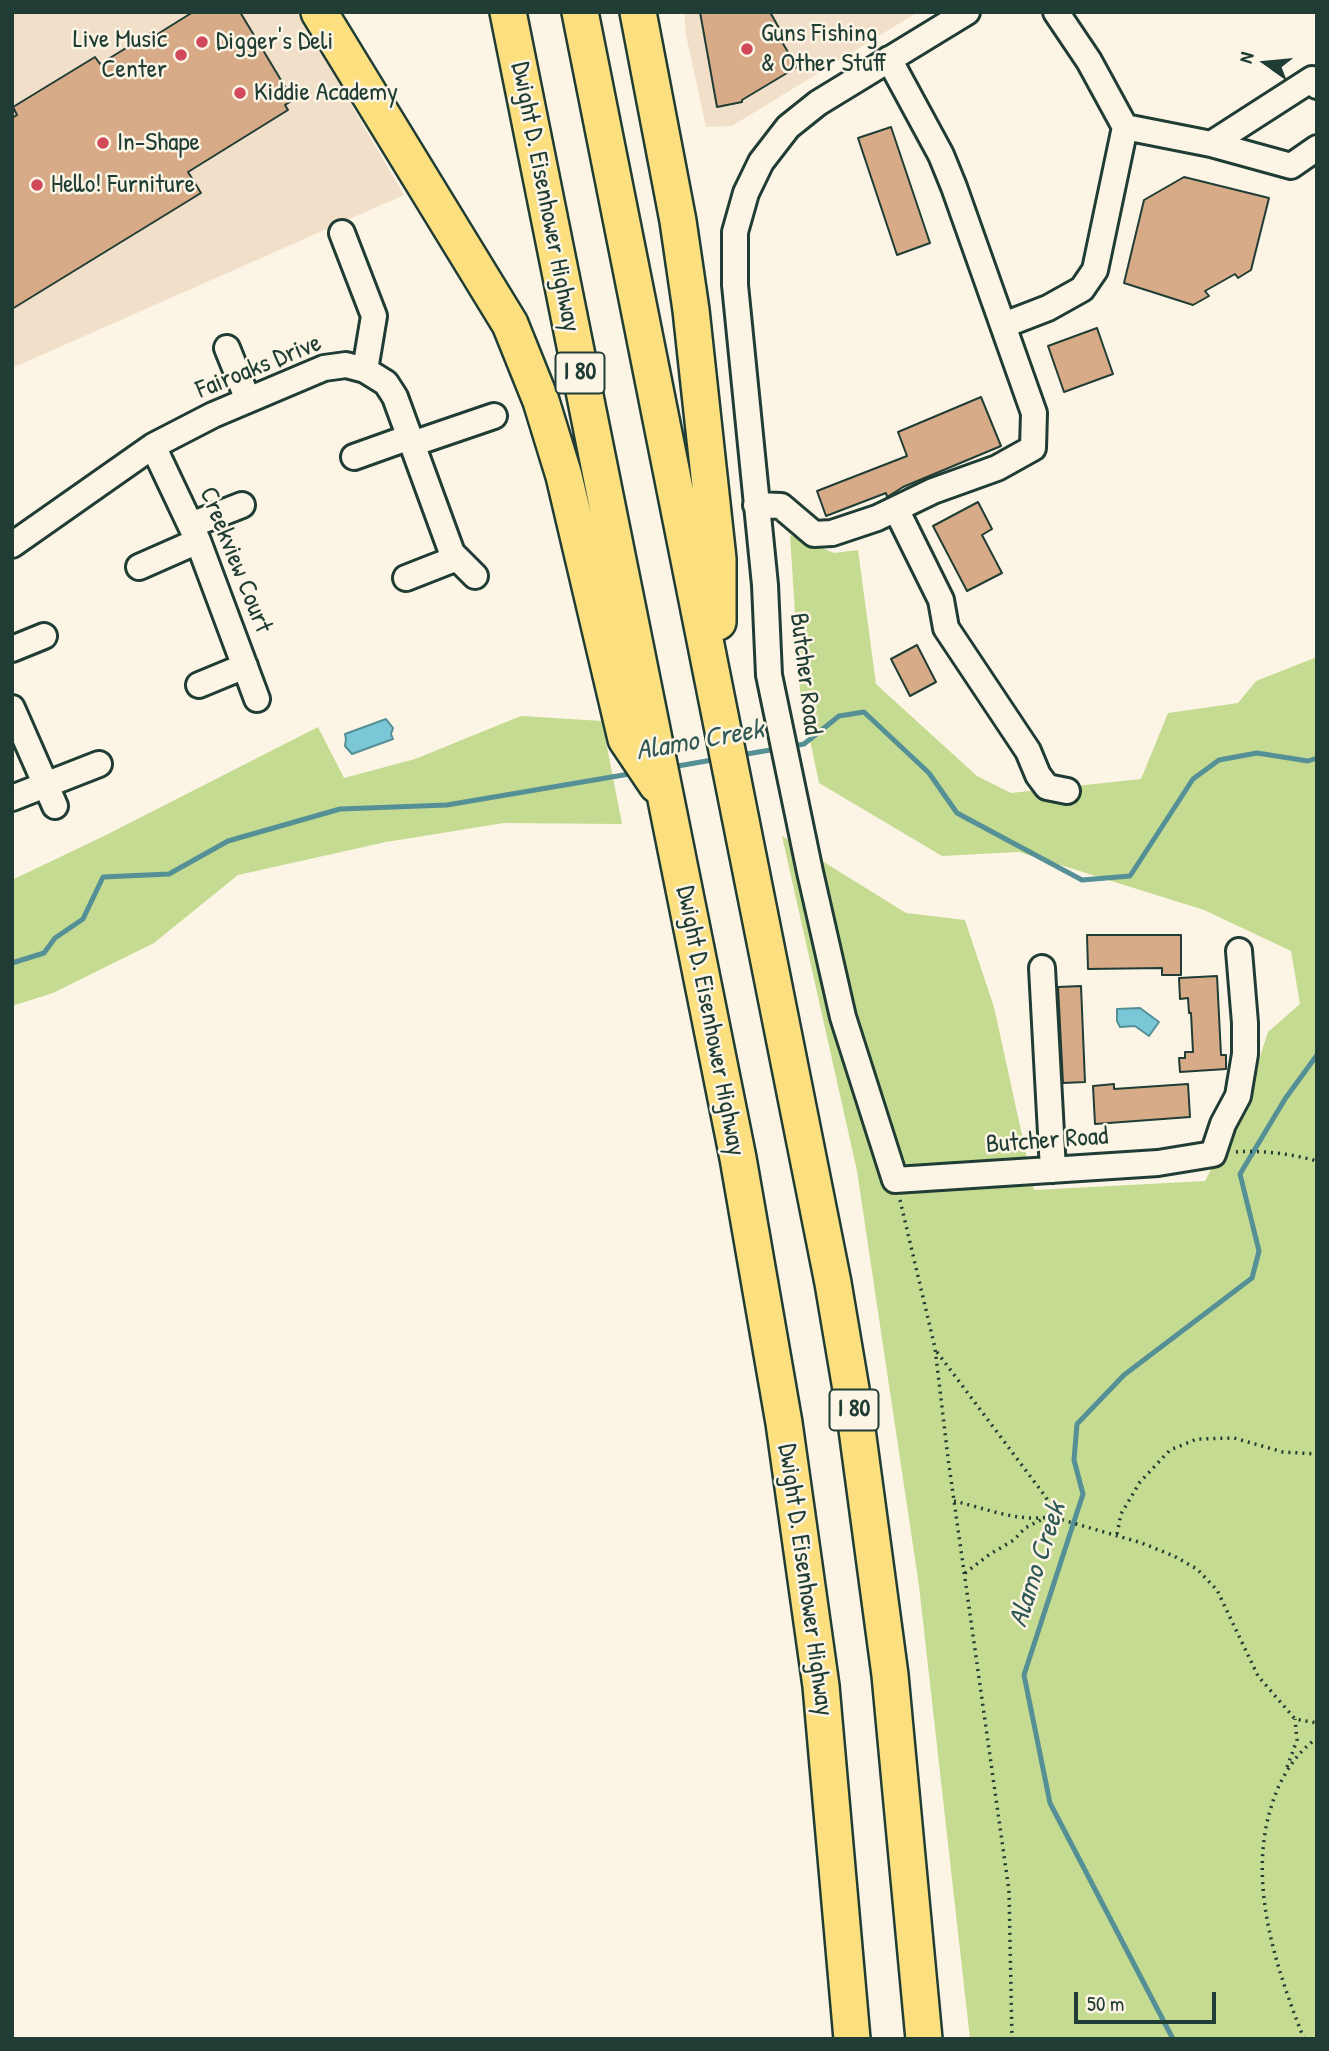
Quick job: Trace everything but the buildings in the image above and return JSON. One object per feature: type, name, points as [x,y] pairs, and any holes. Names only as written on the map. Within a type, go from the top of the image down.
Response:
[{"type":"highway","points":[[319,12],[510,324],[541,401],[565,476],[640,737]]},
{"type":"highway","name":"Dwight D. Eisenhower Highway","points":[[508,12],[640,737],[667,800],[738,1158],[784,1423],[821,1686],[852,2039]]},
{"type":"highway","name":"I 80","points":[[580,12],[828,1256],[854,1407],[890,1675],[924,2039]]},
{"type":"highway","points":[[637,16],[678,220],[691,310],[718,559],[721,712]]},
{"type":"street","name":"Butcher Road","points":[[967,12],[818,103],[788,127],[761,162],[739,213],[734,232],[733,258],[765,585],[769,675],[789,771],[844,1017],[895,1180],[1158,1163],[1213,1154]]},
{"type":"street","points":[[1004,325],[1048,308],[1082,289],[1095,270],[1125,127],[1089,61],[1056,12]]},
{"type":"street","points":[[756,505],[781,506],[814,534],[832,533],[997,468],[1032,448],[1034,412],[1004,325],[941,155],[889,59]]},
{"type":"street","points":[[1211,144],[1312,79],[1317,86]]},
{"type":"street","points":[[1125,127],[1211,144],[1291,166],[1317,148]]},
{"type":"street","points":[[342,233],[374,316],[365,370],[386,383],[395,397],[452,553],[475,576]]},
{"type":"street","points":[[227,348],[248,400]]},
{"type":"street","name":"Fairoaks Drive","points":[[12,545],[153,446],[248,400],[324,368],[346,365],[365,370]]},
{"type":"street","points":[[354,457],[494,416]]},
{"type":"street","name":"Creekview Court","points":[[153,446],[195,533],[257,699]]},
{"type":"street","points":[[139,568],[242,505]]},
{"type":"street","points":[[896,509],[941,600],[946,628],[1028,751],[1038,775],[1047,787],[1067,791]]},
{"type":"street","points":[[406,578],[457,558]]},
{"type":"street","points":[[12,649],[44,636]]},
{"type":"street","points":[[199,685],[245,666]]},
{"type":"street","points":[[12,708],[50,795]]},
{"type":"street","points":[[12,798],[50,795],[99,764]]},
{"type":"street","points":[[1213,1154],[1223,1124],[1238,1096],[1245,1054],[1239,951]]},
{"type":"street","points":[[1042,968],[1053,1170]]},
{"type":"path","points":[[1213,1154],[1250,1151],[1317,1161]]},
{"type":"path","points":[[895,1180],[909,1228],[935,1348],[1009,1891],[1012,2039]]},
{"type":"path","points":[[935,1348],[1045,1496],[1057,1517]]},
{"type":"path","points":[[1116,1534],[1121,1514],[1140,1482],[1170,1450],[1197,1439],[1234,1438],[1283,1452],[1317,1454]]},
{"type":"path","points":[[954,1501],[1013,1515],[1043,1519],[1057,1517],[1116,1534],[1174,1556],[1197,1569],[1217,1590],[1258,1676],[1295,1718],[1317,1723]]},
{"type":"path","points":[[965,1573],[1014,1540],[1026,1528],[1043,1519]]},
{"type":"path","points":[[1295,1718],[1297,1740],[1273,1800],[1263,1835],[1262,1868],[1264,1906],[1275,1957],[1304,2039]]},
{"type":"path","points":[[1286,1769],[1317,1738]]},
{"type":"shaded area","points":[[12,12],[297,12],[404,195],[12,368]]},
{"type":"shaded area","points":[[684,12],[918,12],[732,126],[706,127],[686,35]]},
{"type":"green space","points":[[790,535],[834,553],[858,550],[876,684],[977,776],[1011,793],[1141,779],[1168,713],[1238,703],[1256,681],[1317,657],[1317,2039],[970,2039],[919,1586],[857,1171],[782,836],[906,913],[965,920],[994,1007],[1034,1190],[1205,1181],[1242,1111],[1268,1032],[1300,1004],[1291,951],[1204,910],[1019,852],[942,856],[819,783],[800,692]]},
{"type":"green space","points":[[521,716],[602,721],[622,824],[504,823],[386,842],[238,875],[154,943],[53,993],[12,1006],[12,880],[318,727],[344,778],[415,759]]},
{"type":"water","points":[[386,719],[393,728],[393,739],[352,754],[345,746],[345,734]]},
{"type":"water","points":[[1140,1008],[1159,1022],[1149,1036],[1135,1026],[1120,1027],[1117,1021],[1117,1009]]},
{"type":"waterway","name":"Alamo Creek","points":[[789,747],[804,744],[839,716],[864,712],[929,773],[957,813],[1082,880],[1130,876],[1193,779],[1219,760],[1257,753],[1308,761],[1317,758]]},
{"type":"waterway","name":"Alamo Creek","points":[[741,755],[776,749]]},
{"type":"waterway","name":"Alamo Creek","points":[[672,767],[718,759]]},
{"type":"waterway","name":"Alamo Creek","points":[[12,963],[44,953],[55,938],[83,919],[103,877],[169,874],[228,841],[340,809],[447,805],[635,773]]},
{"type":"waterway","name":"Alamo Creek","points":[[1173,2039],[1050,1803],[1024,1675],[1083,1494],[1074,1460],[1077,1424],[1124,1375],[1252,1278],[1259,1251],[1240,1174],[1285,1099],[1317,1055]]},
{"type":"place","name":"Digger's Deli","points":[[202,42]]},
{"type":"place","name":"Guns Fishing & Other Stuff","points":[[747,49]]},
{"type":"place","name":"Live Music Center","points":[[181,55]]},
{"type":"place","name":"Kiddie Academy","points":[[240,93]]},
{"type":"place","name":"In-Shape","points":[[103,143]]},
{"type":"place","name":"Hello! Furniture","points":[[37,185]]}]
